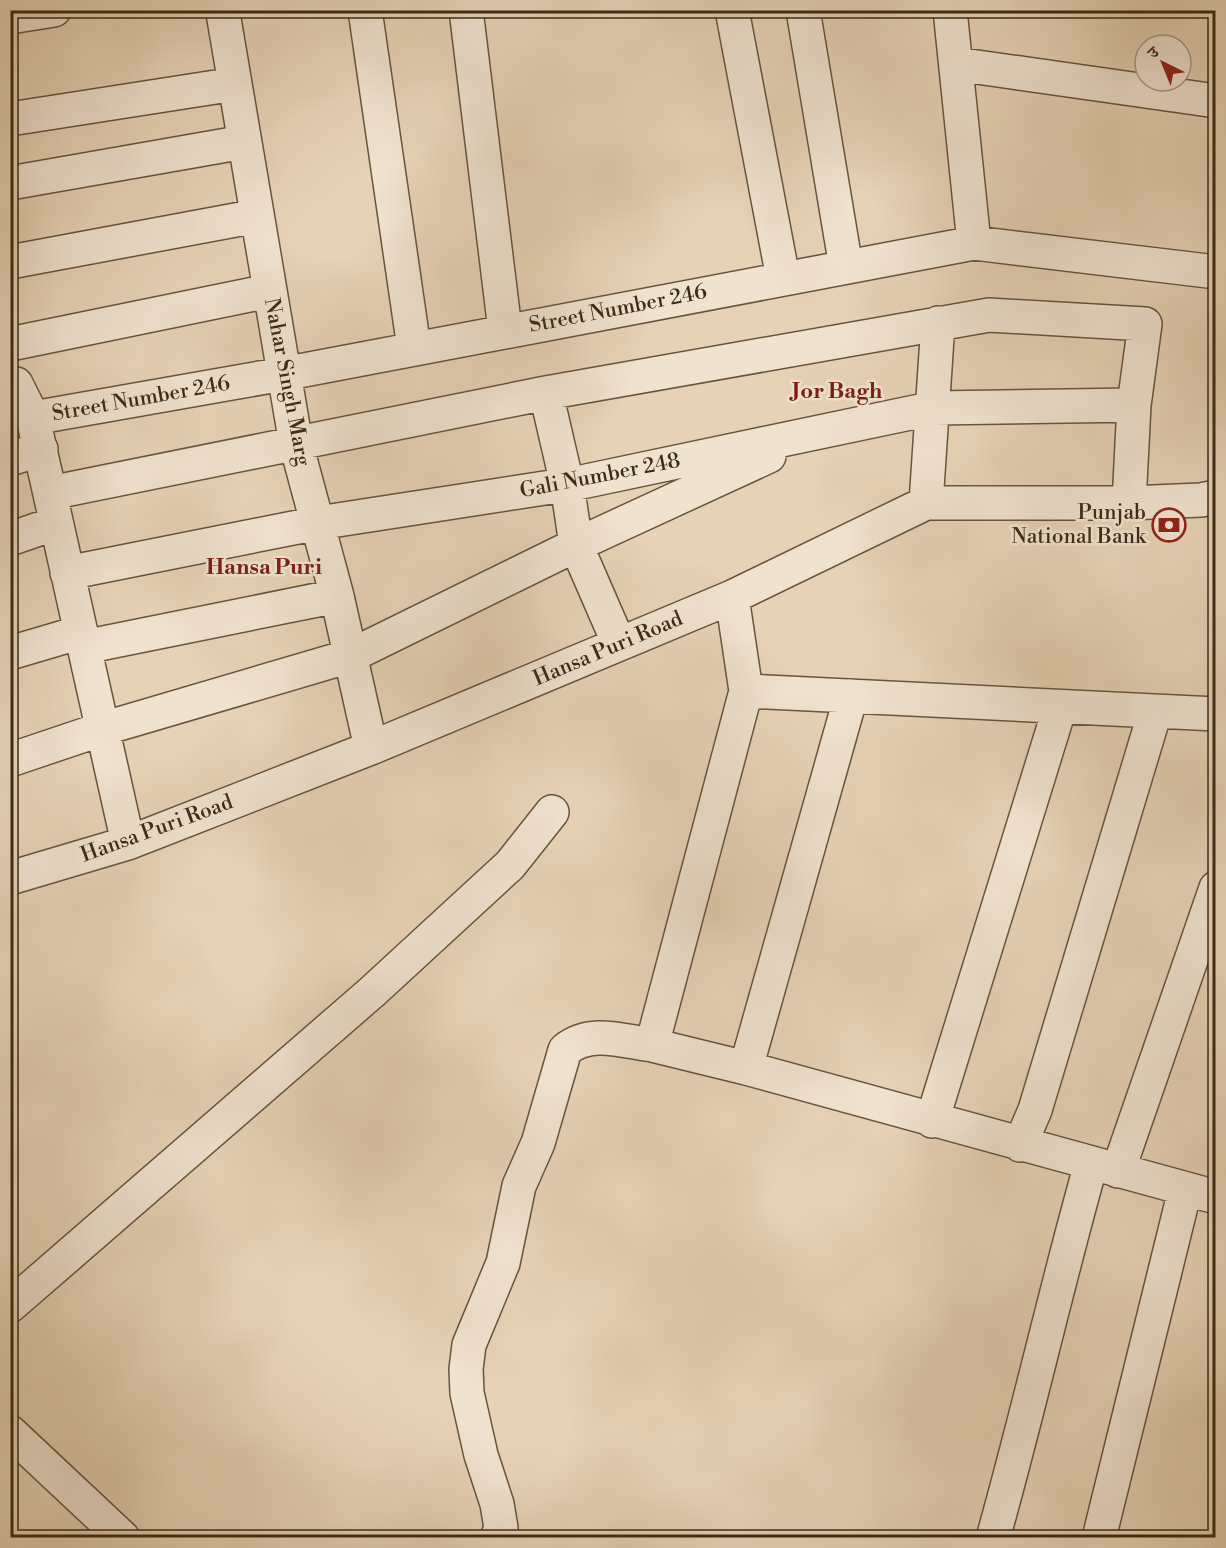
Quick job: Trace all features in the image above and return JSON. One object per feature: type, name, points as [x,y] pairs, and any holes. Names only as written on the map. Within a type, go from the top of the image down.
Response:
[{"type":"street","points":[[10,17],[54,10]]},
{"type":"street","points":[[365,10],[414,348]]},
{"type":"street","points":[[466,10],[505,330]]},
{"type":"street","points":[[732,10],[783,278]]},
{"type":"street","points":[[803,10],[846,267]]},
{"type":"street","points":[[950,10],[974,243]]},
{"type":"street","name":"Nahar Singh Marg","points":[[227,11],[244,142],[296,444],[337,596],[370,748]]},
{"type":"street","points":[[956,64],[1215,101]]},
{"type":"street","points":[[10,119],[235,84]]},
{"type":"street","points":[[10,183],[244,142]]},
{"type":"street","points":[[10,262],[257,216]]},
{"type":"street","name":"Street Number 246","points":[[33,418],[283,374],[505,330],[974,243],[1215,272]]},
{"type":"street","points":[[10,344],[269,291]]},
{"type":"street","points":[[10,539],[53,508],[296,444],[546,393],[989,315],[1145,324],[1134,405],[1129,503]]},
{"type":"street","points":[[926,503],[938,323]]},
{"type":"street","points":[[12,376],[33,418],[26,454],[53,508],[128,843]]},
{"type":"street","points":[[546,393],[567,484],[576,545],[619,644]]},
{"type":"street","name":"Gali Number 248","points":[[68,573],[318,523],[567,484],[934,408],[1134,405]]},
{"type":"street","points":[[10,760],[102,729],[351,656],[576,545],[823,432]]},
{"type":"street","name":"Hansa Puri Road","points":[[10,878],[128,843],[370,748],[732,597],[926,503],[1129,503],[1201,500],[1215,497]]},
{"type":"street","points":[[10,653],[337,596]]},
{"type":"street","points":[[652,1045],[746,691],[732,597]]},
{"type":"street","points":[[746,691],[1215,714]]},
{"type":"street","points":[[746,1068],[851,696]]},
{"type":"street","points":[[932,1121],[1060,707]]},
{"type":"street","points":[[1020,1145],[1035,1110],[1155,712]]},
{"type":"street","points":[[10,1306],[372,992],[510,865],[552,812]]},
{"type":"street","points":[[993,1538],[1022,1436],[1062,1266],[1104,1168],[1215,888]]},
{"type":"street","points":[[497,1538],[501,1528],[497,1504],[481,1455],[467,1393],[466,1369],[469,1345],[503,1263],[519,1186],[538,1143],[565,1050],[576,1041],[599,1037],[652,1045],[746,1068],[1104,1168],[1206,1190],[1099,1538]]},
{"type":"street","points":[[10,1432],[123,1538]]},
{"type":"place","name":"Punjab National Bank","points":[[1169,525]]},
{"type":"district","name":"Jor Bagh","points":[[837,391]]},
{"type":"district","name":"Hansa Puri","points":[[264,567]]}]
